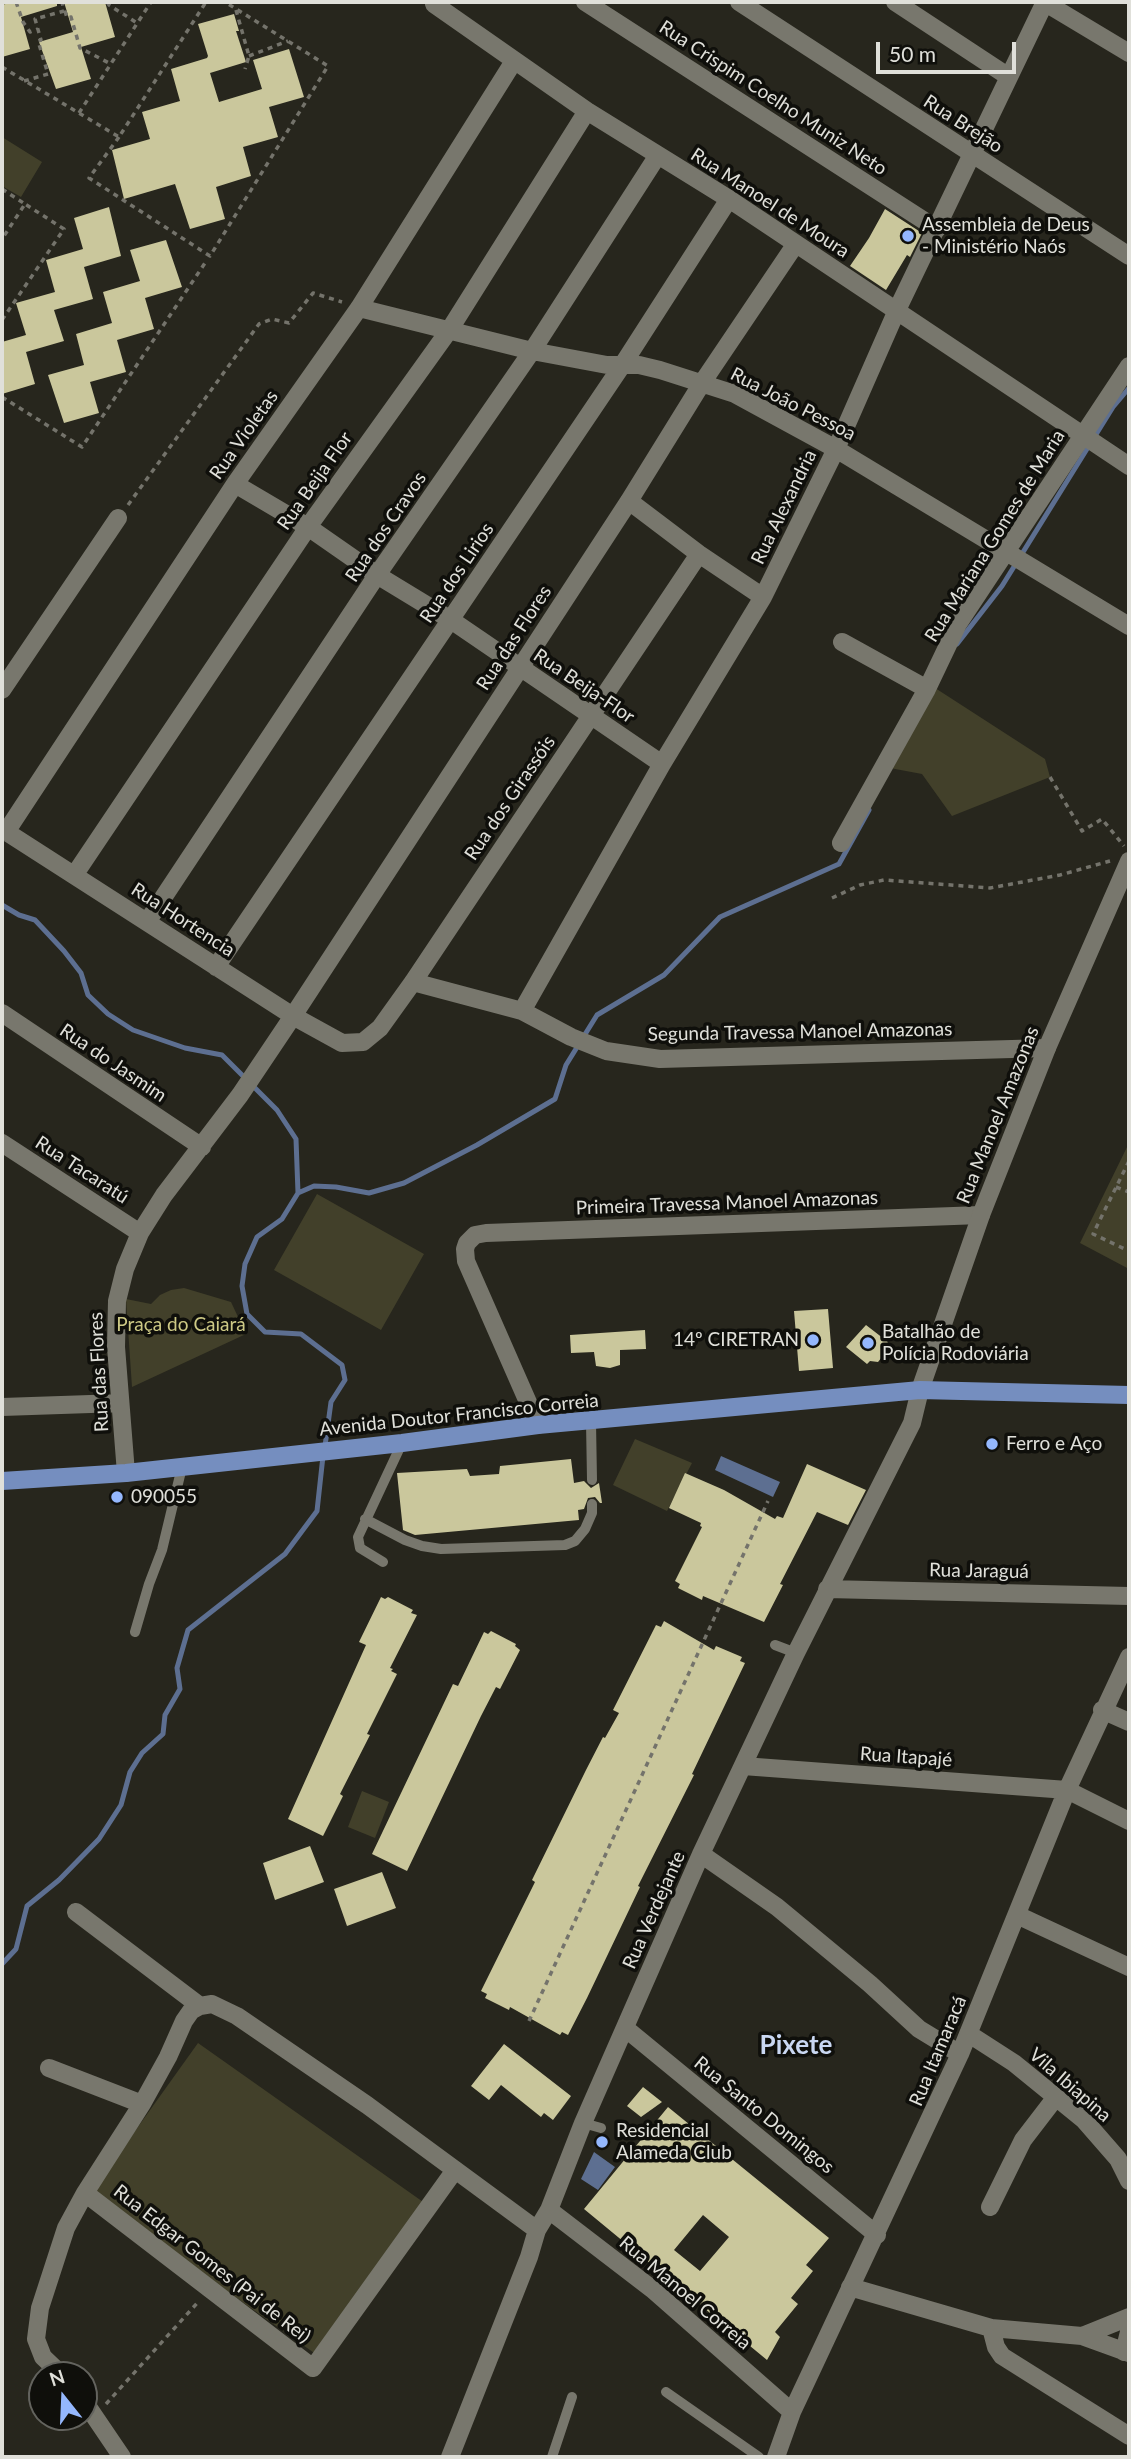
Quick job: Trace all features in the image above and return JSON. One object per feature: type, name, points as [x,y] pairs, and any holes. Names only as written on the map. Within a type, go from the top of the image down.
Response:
[{"type":"main road","name":"Avenida Doutor Francisco Correia","points":[[2,1481],[126,1473],[342,1450],[538,1425],[920,1390],[1128,1391]]},
{"type":"street","name":"Rua Crispim Coelho Muniz Neto","points":[[585,2],[937,229]]},
{"type":"street","name":"Rua Brejão","points":[[739,2],[1129,257]]},
{"type":"street","points":[[895,2],[1009,77]]},
{"type":"street","name":"Rua Alexandria","points":[[522,1011],[662,764],[763,597],[836,449],[897,310],[1045,2]]},
{"type":"street","points":[[1045,2],[1129,53]]},
{"type":"street","name":"Rua Manoel de Moura","points":[[434,4],[587,111],[729,199],[1129,466]]},
{"type":"street","name":"Rua Violetas","points":[[4,830],[235,484],[359,308],[514,61]]},
{"type":"street","name":"Rua Beija Flor","points":[[75,874],[308,527],[450,329],[587,111]]},
{"type":"street","name":"Rua dos Cravos","points":[[147,922],[377,575],[532,351],[658,155]]},
{"type":"street","name":"Rua dos Lirios","points":[[216,967],[623,364],[729,199]]},
{"type":"street","name":"Rua das Flores","points":[[126,1473],[116,1348],[117,1301],[125,1269],[140,1233],[164,1195],[240,1095],[293,1016],[629,501],[702,383],[795,245]]},
{"type":"street","name":"Rua João Pessoa","points":[[359,308],[532,351],[607,365],[623,364],[660,370],[735,394],[836,449],[1129,626]]},
{"type":"street","name":"Rua Mariana Gomes de Maria","points":[[841,843],[927,689],[958,624],[1086,439],[1129,366]]},
{"type":"street","name":"Rua Beija-Flor","points":[[235,484],[308,527],[377,575],[451,620],[662,764]]},
{"type":"street","points":[[629,501],[699,554],[763,597]]},
{"type":"street","points":[[2,690],[118,518]]},
{"type":"street","name":"Rua dos Girassóis","points":[[342,1043],[363,1042],[373,1037],[413,982],[699,554]]},
{"type":"street","points":[[842,642],[927,689]]},
{"type":"street","name":"Rua Hortencia","points":[[4,830],[293,1016],[342,1043]]},
{"type":"street","name":"Rua Manoel Amazonas","points":[[920,1390],[981,1215],[1124,860]]},
{"type":"street","points":[[413,982],[522,1011]]},
{"type":"street","name":"Segunda Travessa Manoel Amazonas","points":[[522,1011],[571,1037],[606,1051],[660,1059],[1047,1048]]},
{"type":"street","name":"Rua do Jasmim","points":[[2,1013],[202,1147]]},
{"type":"street","name":"Rua Tacaratú","points":[[2,1143],[140,1233]]},
{"type":"street","name":"Primeira Travessa Manoel Amazonas","points":[[538,1425],[466,1261],[467,1243],[475,1235],[981,1215]]},
{"type":"street","name":"Rua Verdejante","points":[[450,2457],[529,2257],[537,2230],[549,2210],[583,2123],[701,1854],[827,1589],[912,1423],[920,1390]]},
{"type":"street","points":[[2,1407],[120,1403]]},
{"type":"street","name":"Rua Jaraguá","points":[[827,1589],[1129,1596]]},
{"type":"street","name":"Rua Itamaracá","points":[[776,2457],[792,2412],[969,2034],[1067,1790],[1129,1657]]},
{"type":"street","points":[[1102,1710],[1129,1722]]},
{"type":"street","name":"Rua Itapajé","points":[[743,1766],[1067,1790]]},
{"type":"street","points":[[1067,1790],[1129,1821]]},
{"type":"street","points":[[701,1854],[776,1907],[870,1984],[919,2029],[960,2054]]},
{"type":"street","points":[[76,1912],[200,2006]]},
{"type":"street","points":[[1017,1915],[1129,1967]]},
{"type":"street","points":[[47,2361],[36,2339],[40,2308],[66,2228],[142,2104],[184,2021],[191,2011],[200,2006],[212,2004],[237,2016],[368,2105],[537,2230]]},
{"type":"street","name":"Rua Santo Domingos","points":[[625,2028],[877,2235]]},
{"type":"street","name":"Vila Ibiapina","points":[[969,2034],[1014,2063],[1084,2120],[1118,2159],[1129,2181]]},
{"type":"street","points":[[48,2068],[142,2104]]},
{"type":"street","points":[[990,2207],[1023,2140],[1056,2097]]},
{"type":"street","name":"Rua Edgar Gomes (Pai de Rei)","points":[[85,2193],[313,2368],[455,2170]]},
{"type":"street","name":"Rua Manoel Correia","points":[[549,2210],[652,2289],[792,2412]]},
{"type":"street","points":[[850,2287],[991,2328],[1082,2336],[1127,2353],[1129,2332]]},
{"type":"street","points":[[1082,2336],[1129,2317]]},
{"type":"street","points":[[991,2328],[996,2347],[1002,2356],[1129,2436]]},
{"type":"street","points":[[98,2421],[122,2457]]},
{"type":"lane","points":[[591,1422],[592,1480]]},
{"type":"lane","points":[[383,1562],[360,1548],[358,1537],[402,1443]]},
{"type":"lane","points":[[135,1632],[162,1550],[182,1467]]},
{"type":"lane","points":[[365,1519],[405,1540],[441,1549],[565,1545],[575,1541],[592,1509]]},
{"type":"lane","points":[[775,1645],[796,1653]]},
{"type":"lane","points":[[583,2123],[601,2128]]},
{"type":"lane","points":[[666,2392],[759,2457]]},
{"type":"lane","points":[[552,2457],[572,2397]]},
{"type":"path","points":[[16,2],[23,22],[30,32],[38,29]]},
{"type":"path","points":[[62,2],[67,18],[71,17],[80,48],[111,64]]},
{"type":"path","points":[[107,2],[137,23]]},
{"type":"path","points":[[79,113],[151,2]]},
{"type":"path","points":[[206,2],[119,137],[89,178],[210,256],[328,66],[225,2]]},
{"type":"path","points":[[236,8],[249,56],[245,69]]},
{"type":"path","points":[[24,81],[48,74],[38,41],[41,40],[35,19],[64,11]]},
{"type":"path","points":[[249,56],[288,41]]},
{"type":"path","points":[[2,67],[119,137]]},
{"type":"path","points":[[2,190],[64,229],[2,320]]},
{"type":"path","points":[[2,239],[25,204]]},
{"type":"path","points":[[2,397],[82,447],[206,260]]},
{"type":"path","points":[[118,518],[260,324],[272,319],[289,323],[313,293],[359,308]]},
{"type":"path","points":[[1049,777],[1082,831],[1102,819],[1129,852]]},
{"type":"path","points":[[832,898],[860,885],[884,880],[990,888],[1124,860]]},
{"type":"path","points":[[1129,1161],[1093,1234],[1129,1251]]},
{"type":"path","points":[[1116,1187],[1129,1192]]},
{"type":"path","points":[[529,2021],[768,1501]]},
{"type":"path","points":[[98,2413],[210,2289]]},
{"type":"green space","points":[[2,137],[42,162],[21,197],[2,186]]},
{"type":"green space","points":[[932,686],[1045,759],[1050,777],[952,816],[922,774],[890,768]]},
{"type":"green space","points":[[1129,1143],[1129,1269],[1080,1243]]},
{"type":"green space","points":[[317,1194],[424,1254],[381,1330],[274,1270]]},
{"type":"green space","name":"Praça do Caiará","points":[[184,1288],[231,1302],[246,1334],[132,1387],[126,1299],[151,1304],[160,1295]]},
{"type":"green space","points":[[635,1439],[692,1463],[667,1511],[613,1485]]},
{"type":"green space","points":[[362,1791],[389,1802],[375,1838],[348,1827]]},
{"type":"green space","points":[[198,2043],[426,2204],[317,2355],[90,2194]]},
{"type":"water","points":[[721,1456],[780,1482],[773,1497],[715,1470]]},
{"type":"water","points":[[594,2152],[615,2167],[598,2190],[581,2179]]},
{"type":"building","points":[[12,2],[57,2],[57,6],[21,17],[30,49],[2,57],[2,5]]},
{"type":"building","points":[[64,2],[105,2],[115,37],[81,47],[91,79],[56,89],[39,42],[73,32]]},
{"type":"building","points":[[234,14],[239,31],[236,31],[246,62],[210,73],[219,102],[262,89],[253,60],[289,49],[304,97],[269,107],[278,137],[243,147],[251,176],[216,187],[225,219],[190,229],[175,184],[124,199],[112,150],[150,139],[142,112],[180,101],[171,69],[208,56],[198,24]]},
{"type":"building","points":[[109,207],[121,256],[84,267],[93,299],[54,310],[64,341],[26,352],[35,384],[2,394],[2,342],[26,335],[16,303],[55,292],[46,260],[83,249],[74,218]]},
{"type":"building","points":[[885,209],[922,233],[910,257],[907,255],[886,290],[850,266]]},
{"type":"building","points":[[166,240],[182,287],[145,298],[154,329],[117,340],[126,372],[90,382],[99,413],[64,423],[48,375],[84,365],[76,334],[112,323],[103,292],[140,281],[130,250]]},
{"type":"building","name":"14º CIRETRAN","points":[[828,1309],[833,1368],[799,1371],[794,1311]]},
{"type":"building","name":"Batalhão de Polícia Rodoviária","points":[[866,1325],[888,1342],[885,1346],[886,1352],[878,1362],[870,1361],[867,1364],[846,1347]]},
{"type":"building","points":[[645,1330],[646,1349],[620,1350],[620,1365],[610,1368],[596,1366],[594,1352],[571,1353],[570,1335]]},
{"type":"building","points":[[571,1459],[574,1483],[584,1481],[591,1488],[599,1483],[602,1503],[595,1497],[588,1498],[584,1509],[578,1510],[579,1520],[415,1535],[403,1530],[397,1473],[467,1469],[470,1476],[499,1474],[500,1466]]},
{"type":"building","points":[[807,1464],[866,1490],[848,1525],[817,1512],[764,1622],[703,1596],[702,1600],[678,1588],[680,1584],[675,1581],[702,1527],[701,1523],[669,1508],[685,1473],[724,1490],[775,1519],[777,1516],[783,1518]]},
{"type":"building","points":[[381,1597],[388,1597],[413,1610],[411,1613],[417,1615],[390,1668],[397,1674],[367,1734],[370,1735],[340,1794],[343,1796],[323,1836],[288,1819],[366,1645],[359,1642]]},
{"type":"building","points":[[664,1621],[714,1650],[716,1646],[742,1657],[740,1661],[745,1663],[587,1998],[568,2035],[562,2032],[560,2035],[510,2007],[509,2010],[485,1998],[487,1994],[481,1991],[586,1770],[619,1713],[613,1710],[656,1625],[661,1627]]},
{"type":"building","points":[[491,1631],[516,1644],[520,1650],[500,1689],[496,1687],[481,1716],[407,1871],[372,1854],[453,1684],[458,1686],[484,1632],[488,1634]]},
{"type":"building","points":[[310,1846],[324,1882],[275,1900],[263,1863]]},
{"type":"building","points":[[382,1872],[396,1908],[347,1926],[334,1889]]},
{"type":"building","points":[[504,2044],[571,2096],[553,2120],[544,2113],[541,2117],[501,2085],[489,2100],[471,2086]]},
{"type":"building","points":[[643,2087],[662,2102],[641,2117],[627,2106]]},
{"type":"building","points":[[668,2107],[829,2238],[806,2265],[813,2271],[791,2298],[798,2304],[775,2332],[780,2337],[767,2360],[584,2209]],"holes":[[[703,2215],[729,2237],[700,2271],[674,2250]]]},
{"type":"waterway","points":[[957,644],[1002,586],[1113,407],[1129,388]]},
{"type":"waterway","points":[[325,1446],[331,1402],[345,1380],[342,1365],[301,1334],[265,1332],[247,1314],[242,1286],[245,1264],[257,1237],[282,1219],[298,1193],[314,1186],[369,1193],[404,1183],[477,1145],[555,1099],[566,1065],[597,1015],[664,975],[720,917],[839,864],[869,810]]},
{"type":"waterway","points":[[2,905],[35,920],[81,973],[88,995],[108,1014],[133,1030],[185,1048],[222,1055],[277,1110],[296,1139],[298,1193]]},
{"type":"waterway","points":[[2,1964],[16,1949],[27,1906],[59,1880],[99,1839],[121,1805],[130,1772],[142,1753],[163,1734],[165,1715],[180,1689],[177,1668],[188,1630],[285,1554],[317,1511],[323,1456]]},
{"type":"place","name":"Assembleia de Deus - Ministério Naós","points":[[908,236]]},
{"type":"place","name":"14º CIRETRAN","points":[[813,1340]]},
{"type":"place","name":"Batalhão de Polícia Rodoviária","points":[[868,1343]]},
{"type":"place","name":"Ferro e Aço","points":[[992,1444]]},
{"type":"place","name":"090055","points":[[117,1497]]},
{"type":"place","name":"Residencial Alameda Club","points":[[602,2142]]},
{"type":"district","name":"Pixete","points":[[796,2046]]}]
